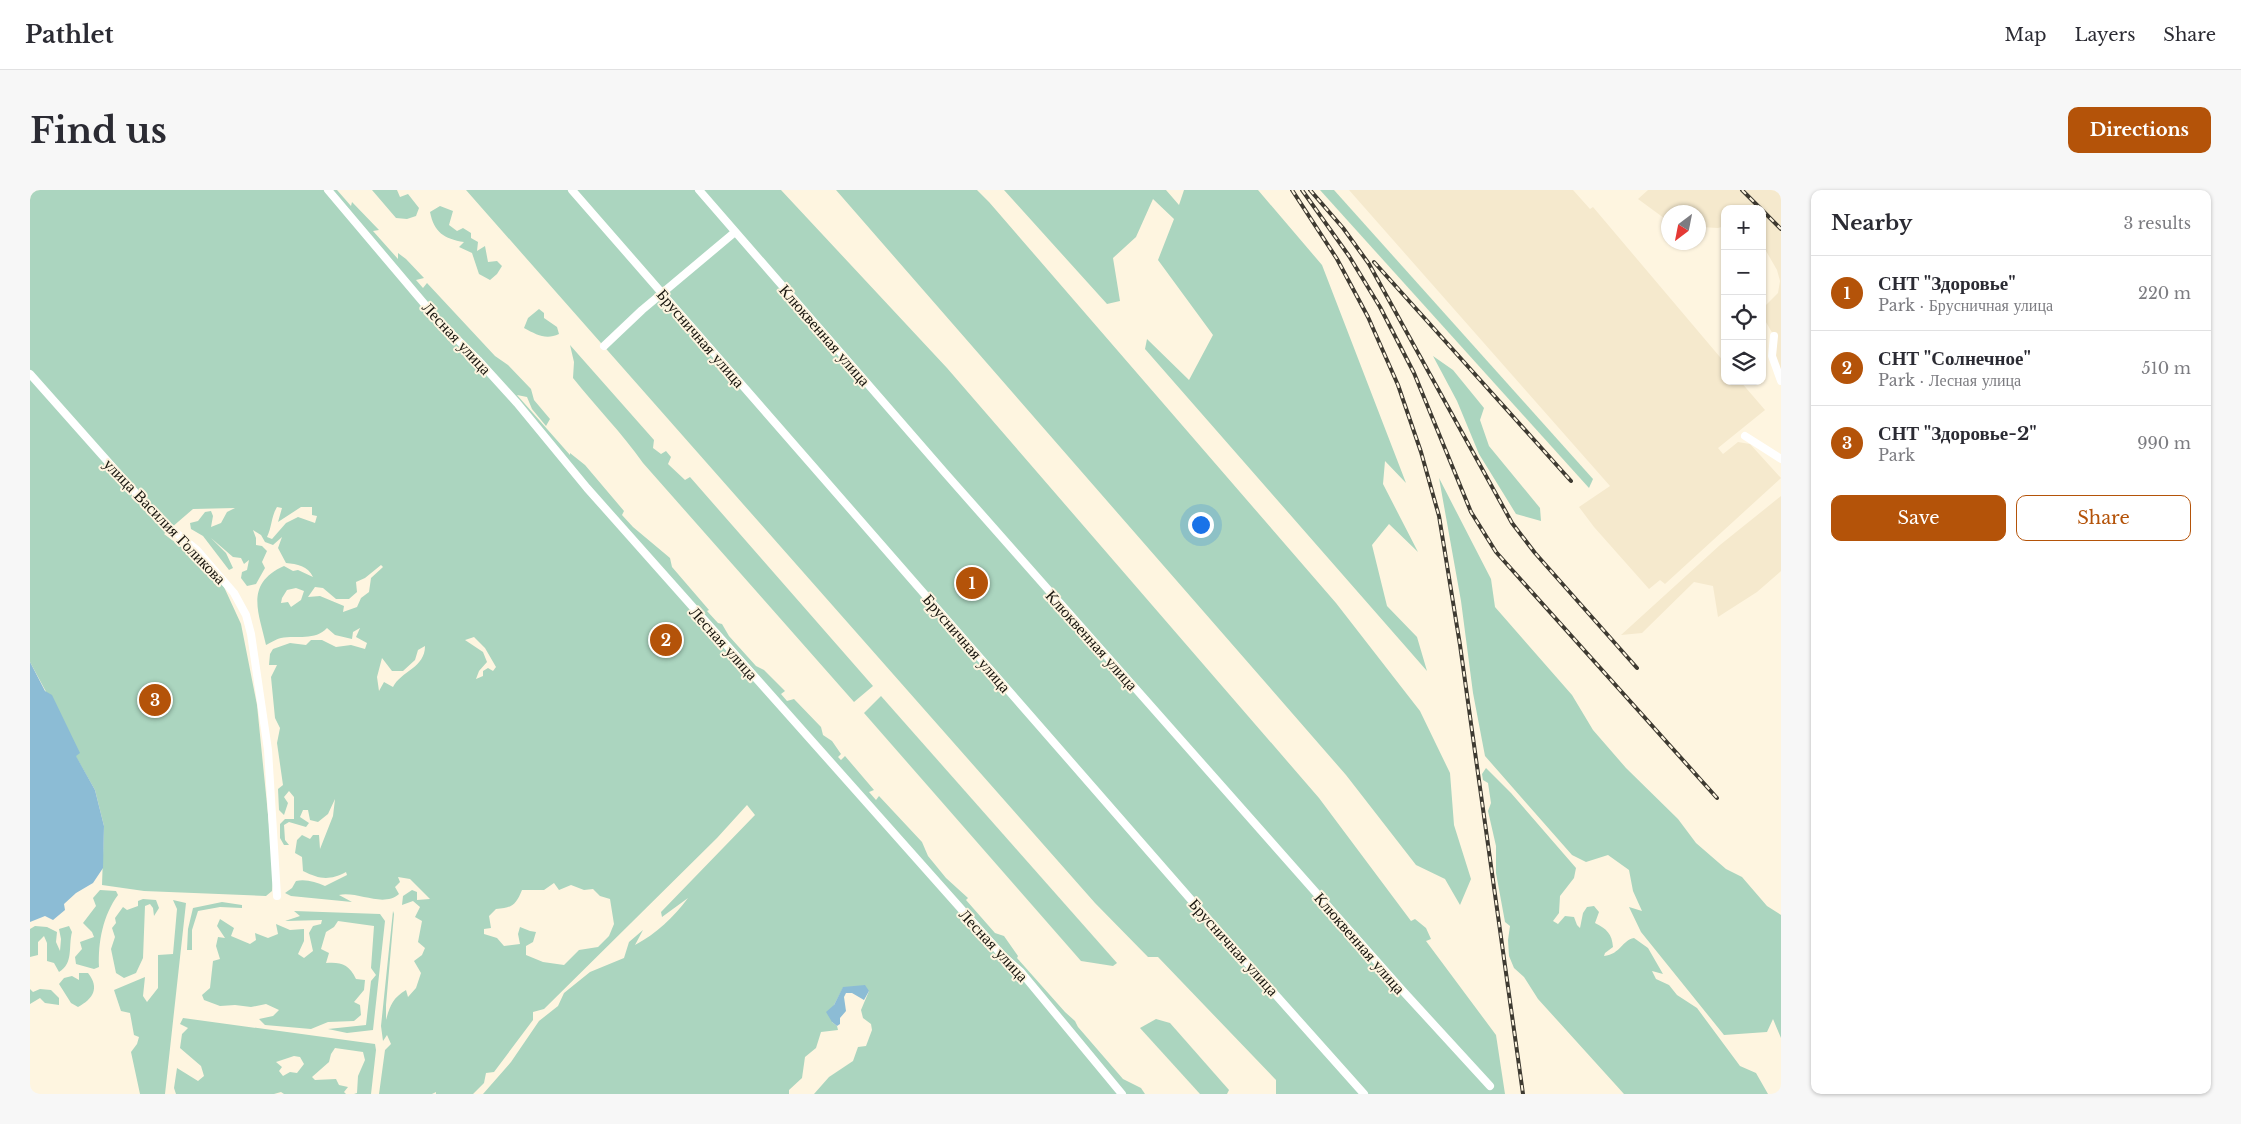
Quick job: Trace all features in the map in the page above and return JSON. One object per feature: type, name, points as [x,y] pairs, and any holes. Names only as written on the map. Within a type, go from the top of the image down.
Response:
[{"type":"street","name":"Лесная улица","points":[[328,190],[438,320],[517,403],[594,496],[1003,956],[1021,972],[1122,1094]]},
{"type":"street","name":"Брусничная улица","points":[[572,190],[1193,902],[1364,1094]]},
{"type":"street","name":"Клюквенная улица","points":[[698,190],[965,496],[1402,990],[1490,1086]]},
{"type":"street","points":[[604,346],[642,310],[735,232]]},
{"type":"street","points":[[1774,336],[1772,356],[1781,381]]},
{"type":"street","name":"улица Василия Голикова","points":[[30,374],[157,517],[204,557],[234,593],[246,615],[251,634],[268,757],[277,896]]},
{"type":"street","points":[[1745,436],[1781,459]]},
{"type":"shaded area","points":[[1349,190],[1573,190],[1590,209],[1593,207],[1721,358],[1721,385],[1743,385],[1765,410],[1718,448],[1723,454],[1738,442],[1750,444],[1781,478],[1665,584],[1660,580],[1649,589],[1594,527],[1579,507],[1610,486]]},
{"type":"shaded area","points":[[1648,190],[1781,190],[1781,381],[1772,356],[1774,336],[1766,322],[1766,305],[1778,293],[1780,281],[1777,270],[1766,251],[1766,205],[1721,205],[1721,227],[1718,228],[1706,227],[1706,205],[1661,205],[1661,216],[1638,199]]},
{"type":"shaded area","points":[[1781,496],[1781,571],[1757,592],[1718,617],[1713,586],[1694,582],[1642,633],[1621,635],[1720,545]]},
{"type":"green space","points":[[30,190],[337,190],[351,206],[352,202],[379,230],[373,231],[398,259],[398,253],[424,278],[416,280],[423,288],[427,283],[495,356],[508,365],[531,389],[534,400],[550,419],[546,426],[532,409],[527,397],[517,395],[570,455],[570,453],[585,465],[624,511],[622,515],[633,527],[670,558],[672,567],[709,610],[707,611],[718,623],[722,624],[729,636],[756,666],[764,670],[785,691],[781,694],[787,701],[794,699],[821,727],[823,735],[832,741],[841,754],[838,757],[841,760],[845,756],[874,790],[869,792],[876,800],[879,796],[922,842],[928,856],[946,878],[968,898],[966,900],[995,933],[1004,936],[1018,956],[1017,958],[1075,1021],[1078,1027],[1123,1079],[1141,1088],[1145,1094],[814,1094],[829,1077],[853,1061],[858,1047],[866,1046],[872,1030],[871,1024],[863,1018],[861,1010],[869,991],[843,988],[834,1005],[832,1022],[837,1026],[838,1030],[821,1032],[816,1048],[805,1057],[802,1078],[789,1090],[789,1094],[483,1094],[511,1062],[539,1021],[558,1006],[564,993],[590,972],[624,958],[629,942],[643,930],[635,945],[643,941],[677,912],[688,898],[662,917],[661,912],[755,815],[747,805],[717,838],[544,1009],[533,1012],[533,1020],[494,1072],[486,1073],[484,1083],[473,1094],[436,1094],[436,1092],[432,1094],[379,1094],[385,1050],[391,1044],[387,1035],[383,1041],[381,1026],[393,911],[386,1020],[395,999],[406,990],[408,997],[416,988],[421,973],[414,961],[422,955],[425,948],[418,942],[422,921],[415,917],[420,907],[413,901],[402,905],[403,896],[412,890],[417,892],[417,900],[430,899],[410,879],[398,877],[400,882],[395,887],[399,894],[386,900],[346,894],[339,895],[352,902],[291,896],[285,893],[292,888],[296,881],[311,881],[325,886],[347,875],[346,872],[334,877],[324,878],[309,874],[303,871],[302,857],[295,853],[297,840],[302,835],[310,839],[313,835],[319,835],[320,849],[333,816],[335,799],[328,814],[318,822],[310,820],[308,810],[303,810],[300,817],[309,823],[306,827],[289,822],[284,825],[285,840],[289,845],[284,845],[280,838],[280,824],[285,819],[294,819],[294,797],[289,791],[284,797],[288,803],[284,815],[279,810],[278,789],[283,785],[277,743],[280,728],[275,718],[271,677],[277,665],[269,665],[270,654],[273,649],[290,643],[306,645],[311,640],[322,640],[336,647],[351,645],[365,649],[367,643],[356,637],[360,628],[353,632],[352,639],[335,635],[327,628],[317,635],[281,638],[266,645],[257,600],[263,581],[271,573],[284,566],[313,577],[305,568],[286,563],[278,548],[282,537],[273,545],[265,542],[261,535],[253,530],[256,545],[262,546],[267,551],[262,562],[265,568],[256,584],[247,586],[241,578],[242,572],[247,570],[249,560],[244,564],[241,558],[233,557],[211,538],[226,553],[233,568],[229,570],[203,536],[191,529],[190,523],[198,521],[205,512],[211,511],[213,516],[211,527],[221,523],[227,512],[235,508],[193,509],[164,534],[196,558],[224,587],[241,624],[257,705],[274,874],[272,891],[266,896],[144,891],[102,885],[104,826],[95,790],[75,755],[79,753],[30,662]],"holes":[[[277,507],[282,508],[278,522],[301,507],[312,507],[312,515],[317,516],[315,523],[298,517],[286,523],[272,539],[267,537]],[[381,565],[383,567],[371,578],[369,592],[361,598],[357,607],[343,612],[344,606],[320,596],[308,597],[315,587],[323,588],[336,599],[349,599],[357,592],[356,582],[365,578]],[[296,588],[304,591],[301,600],[291,607],[288,602],[281,603],[287,590]],[[474,637],[485,648],[496,667],[493,671],[488,668],[483,671],[483,676],[476,679],[479,671],[487,662],[483,652],[465,640]],[[425,646],[424,653],[417,664],[401,677],[393,687],[384,682],[379,691],[377,677],[382,658],[392,671],[403,671],[415,660],[418,650]],[[554,883],[559,890],[571,885],[584,890],[593,889],[600,896],[610,899],[614,924],[609,936],[598,947],[579,950],[564,965],[543,962],[526,955],[526,946],[533,942],[536,932],[520,927],[518,934],[520,944],[504,946],[497,938],[484,934],[484,929],[491,928],[489,916],[496,909],[513,905],[522,890],[544,890]]]},
{"type":"green space","points":[[372,190],[397,190],[400,197],[408,194],[419,208],[416,216],[407,219],[396,218]]},
{"type":"green space","points":[[466,190],[781,190],[947,368],[1319,798],[1411,921],[1415,919],[1426,928],[1431,939],[1426,941],[1496,1035],[1505,1094],[1276,1094],[1276,1080],[1158,957],[1148,957],[1095,903]]},
{"type":"green space","points":[[836,190],[977,190],[989,202],[1336,603],[1420,711],[1450,773],[1454,825],[1471,879],[1460,905],[1445,879],[1416,865],[1346,775]]},
{"type":"green space","points":[[1004,190],[1166,190],[1179,205],[1184,190],[1258,190],[1322,265],[1406,483],[1385,461],[1383,484],[1418,552],[1389,524],[1372,545],[1387,606],[1417,637],[1427,671],[1145,349],[1147,339],[1189,380],[1213,335],[1158,260],[1174,219],[1153,199],[1136,237],[1113,258],[1120,301],[1107,304]]},
{"type":"green space","points":[[1320,190],[1334,190],[1593,479],[1589,488]]},
{"type":"green space","points":[[440,206],[453,211],[449,225],[457,231],[463,228],[471,233],[471,238],[478,242],[477,251],[485,246],[488,262],[497,261],[502,266],[490,280],[479,274],[472,253],[459,247],[464,242],[451,239],[441,233],[434,225],[430,212]]},
{"type":"green space","points":[[539,309],[544,313],[544,318],[557,327],[559,334],[550,337],[542,336],[524,328],[528,318]]},
{"type":"green space","points":[[570,345],[654,440],[653,448],[661,454],[666,451],[671,457],[668,464],[685,480],[690,477],[873,686],[854,702],[643,463],[573,378],[574,362]]},
{"type":"green space","points":[[1433,356],[1453,370],[1484,408],[1480,420],[1489,446],[1540,508],[1541,521],[1516,514],[1479,454],[1457,401]]},
{"type":"green space","points":[[1439,478],[1491,579],[1495,607],[1572,695],[1593,730],[1626,768],[1678,819],[1696,843],[1726,869],[1742,877],[1767,906],[1781,915],[1781,1038],[1773,1019],[1767,1032],[1724,1035],[1641,932],[1629,907],[1642,911],[1633,891],[1629,870],[1608,855],[1586,862],[1572,855],[1485,756],[1473,693],[1461,601]]},
{"type":"green space","points":[[881,696],[1117,963],[1113,966],[1081,961],[864,713]]},
{"type":"green space","points":[[1486,768],[1511,793],[1576,868],[1574,878],[1560,896],[1559,913],[1553,921],[1558,924],[1565,916],[1574,917],[1580,928],[1583,913],[1587,907],[1594,906],[1599,912],[1595,923],[1608,932],[1613,947],[1604,956],[1614,953],[1627,941],[1634,938],[1648,948],[1663,974],[1652,971],[1656,979],[1669,985],[1677,995],[1697,1008],[1740,1066],[1756,1073],[1768,1094],[1624,1094],[1538,999],[1524,977],[1514,968],[1509,956],[1508,940],[1510,926],[1505,922],[1496,873],[1496,846],[1488,811],[1491,803],[1488,783],[1483,780],[1482,774]]},
{"type":"green space","points":[[100,890],[116,891],[118,895],[102,929],[99,967],[94,969],[76,964],[75,957],[82,949],[80,942],[94,937],[92,932],[83,923],[96,906],[93,898]]},
{"type":"green space","points":[[143,899],[156,900],[159,908],[154,916],[153,908],[150,904],[145,906],[143,958],[136,973],[124,978],[116,973],[111,949],[115,937],[112,928],[116,923],[115,918],[123,907],[127,910],[138,906],[138,901]]},
{"type":"green space","points":[[173,900],[186,903],[165,1094],[140,1094],[131,1052],[137,1044],[139,1037],[134,1035],[130,1013],[121,1011],[114,990],[145,977],[143,996],[147,1002],[158,988],[158,955],[173,954],[177,909]]},
{"type":"green space","points":[[222,902],[242,905],[242,908],[220,907],[198,911],[192,930],[192,950],[187,950],[188,929],[193,908]]},
{"type":"green space","points":[[294,911],[380,914],[385,921],[373,1030],[347,1033],[328,1029],[366,1025],[371,981],[376,975],[371,968],[374,926],[338,921],[334,927],[326,932],[321,949],[329,953],[326,963],[344,965],[356,979],[365,980],[364,990],[354,1002],[360,1005],[361,1015],[354,1021],[328,1022],[311,1029],[265,1025],[259,1019],[273,1016],[279,1010],[266,1004],[251,1007],[220,1006],[204,1000],[202,995],[210,988],[213,961],[220,959],[216,946],[218,937],[225,938],[217,926],[220,919],[234,928],[231,936],[250,944],[256,940],[255,933],[268,938],[278,934],[276,924],[290,930],[304,929],[304,941],[298,954],[304,958],[313,951],[309,933],[313,926],[321,924],[322,920],[285,921],[300,916]]},
{"type":"green space","points":[[35,926],[47,927],[57,932],[56,942],[60,951],[61,939],[59,929],[69,926],[72,932],[69,959],[64,968],[59,972],[54,963],[47,961],[47,943],[44,936],[38,942],[38,955],[30,957],[30,929]]},
{"type":"green space","points":[[79,973],[88,973],[92,978],[94,988],[91,997],[78,1007],[71,1003],[59,984],[64,978],[72,976],[79,980]]},
{"type":"green space","points":[[30,989],[33,992],[40,989],[51,990],[59,998],[59,1005],[45,1003],[40,998],[30,1004]]},
{"type":"green space","points":[[183,1018],[375,1044],[371,1094],[354,1094],[357,1093],[358,1076],[365,1060],[363,1052],[335,1048],[329,1062],[312,1077],[315,1080],[336,1079],[339,1085],[348,1087],[344,1092],[346,1094],[284,1094],[281,1092],[274,1094],[176,1094],[174,1088],[177,1068],[198,1081],[204,1076],[201,1066],[180,1048],[182,1034],[188,1028],[180,1024]],"holes":[[[294,1056],[300,1057],[304,1064],[297,1073],[290,1072],[283,1076],[279,1071],[282,1067],[276,1062]]]},
{"type":"green space","points":[[1156,1019],[1170,1023],[1229,1090],[1227,1094],[1200,1094],[1140,1028]]},
{"type":"water","points":[[30,662],[45,691],[52,695],[80,753],[76,756],[95,790],[104,826],[103,868],[93,883],[76,893],[64,904],[65,910],[53,920],[45,916],[30,922]]},
{"type":"water","points":[[865,985],[869,991],[864,1000],[852,993],[846,993],[844,997],[846,1011],[840,1018],[840,1024],[837,1026],[826,1012],[834,1005],[843,987]]},
{"type":"railway","points":[[1292,190],[1337,259],[1368,317],[1398,385],[1421,452],[1439,516],[1460,645],[1523,1094]]},
{"type":"railway","points":[[1302,190],[1349,256],[1380,307],[1414,373],[1471,512],[1496,552],[1717,798]]},
{"type":"railway","points":[[1310,190],[1343,228],[1369,264],[1512,523],[1535,553],[1637,668]]},
{"type":"railway","points":[[1742,190],[1757,205]]},
{"type":"railway","points":[[1766,214],[1781,229]]},
{"type":"railway","points":[[1374,262],[1571,481]]},
{"type":"place","name":"СНТ \"Здоровье\"","points":[[972,583]]},
{"type":"place","name":"СНТ \"Солнечное\"","points":[[666,640]]},
{"type":"place","name":"СНТ \"Здоровье-2\"","points":[[155,700]]}]
